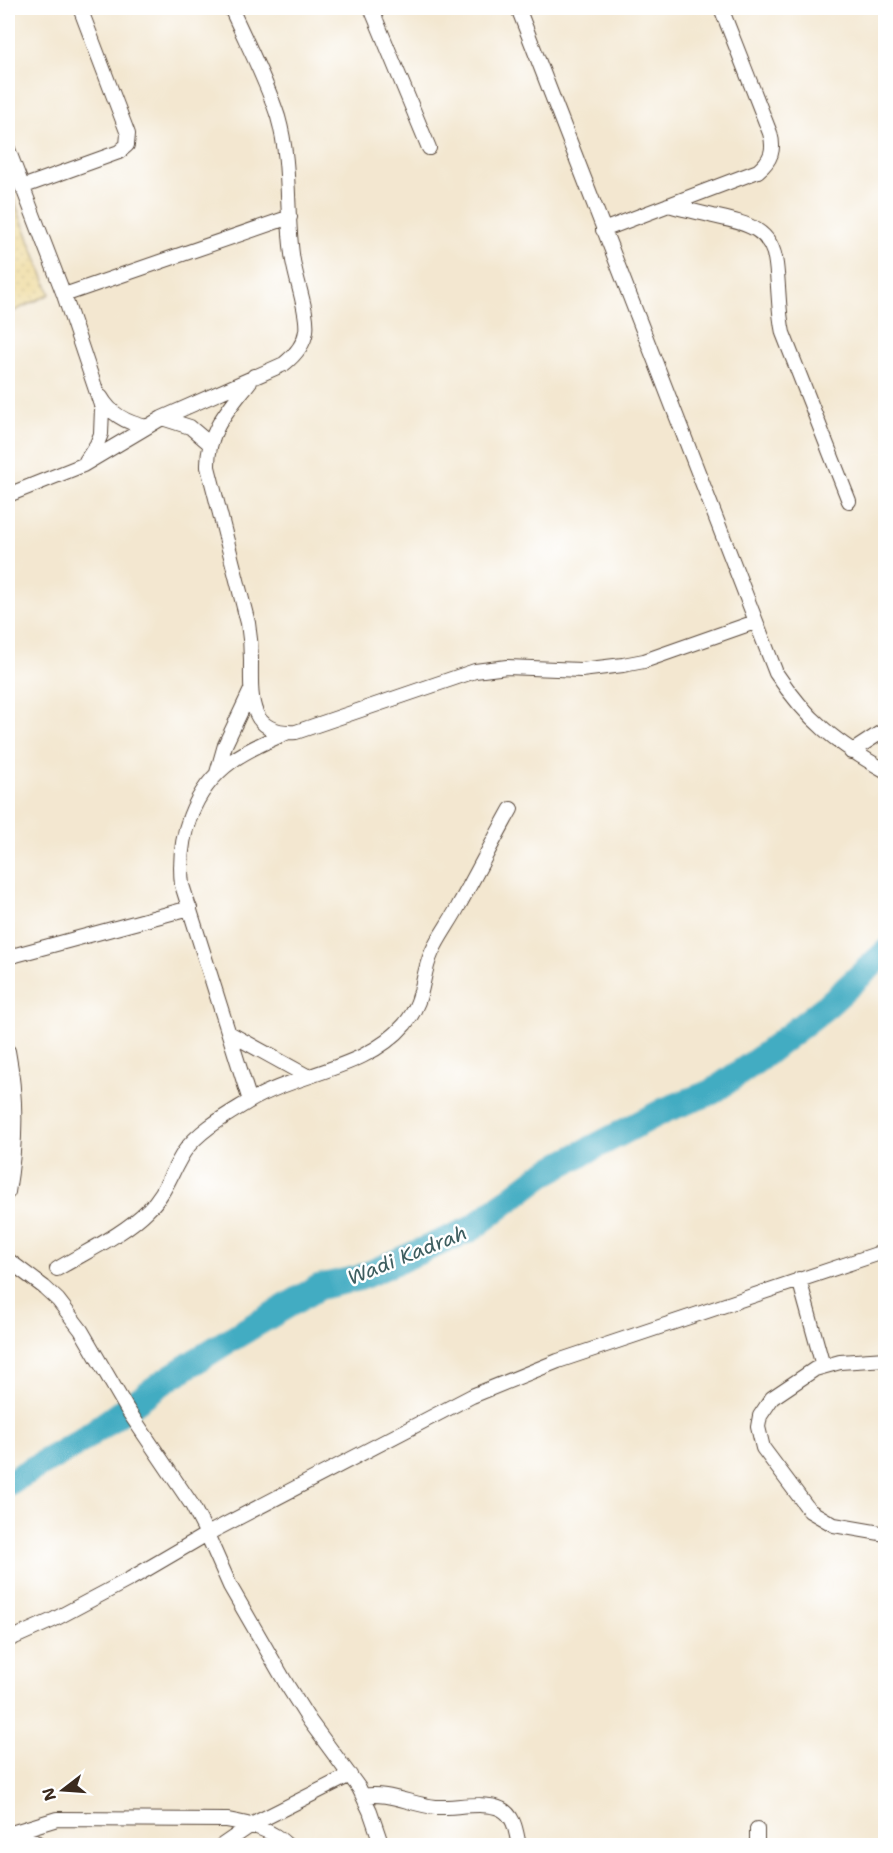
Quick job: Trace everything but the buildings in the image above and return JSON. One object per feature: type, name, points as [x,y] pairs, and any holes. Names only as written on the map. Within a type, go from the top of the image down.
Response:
[{"type":"street","points":[[22,187],[119,152],[128,145],[128,134],[80,8]]},
{"type":"street","points":[[8,495],[83,465],[162,418],[284,364],[302,345],[306,332],[306,320],[292,254],[285,152],[268,88],[231,8]]},
{"type":"street","points":[[371,8],[429,148]]},
{"type":"street","points":[[518,8],[776,673],[791,696],[816,723],[851,752],[885,771]]},
{"type":"street","points":[[603,230],[758,171],[772,154],[773,143],[770,133],[721,8]]},
{"type":"street","points":[[8,149],[64,295],[97,390],[103,417],[101,434],[83,465]]},
{"type":"street","points":[[668,205],[743,223],[756,228],[766,238],[773,250],[776,263],[779,312],[783,333],[849,501]]},
{"type":"street","points":[[64,295],[290,217]]},
{"type":"street","points":[[254,376],[219,422],[210,444],[208,467],[249,628],[250,692],[253,710],[266,726],[286,733]]},
{"type":"street","points":[[97,390],[112,412],[129,422],[147,427]]},
{"type":"street","points":[[162,418],[190,427],[210,444]]},
{"type":"street","points":[[8,486],[22,489]]},
{"type":"street","points":[[217,772],[250,749],[286,733],[296,732],[475,671],[507,667],[581,670],[623,665],[644,661],[755,622]]},
{"type":"street","points":[[250,692],[225,745],[217,772],[194,806],[182,845],[180,865],[182,885],[250,1101]]},
{"type":"street","points":[[851,752],[885,729]]},
{"type":"street","points":[[57,1269],[138,1219],[160,1196],[191,1143],[250,1101],[337,1067],[368,1052],[404,1024],[418,1002],[431,954],[511,809]]},
{"type":"street","points":[[8,957],[190,908]]},
{"type":"street","points":[[229,1033],[307,1077]]},
{"type":"street","points":[[8,1051],[14,1093],[15,1130],[8,1192]]},
{"type":"street","points":[[8,1640],[53,1620],[207,1534],[472,1396],[558,1361],[885,1251]]},
{"type":"street","points":[[8,1260],[44,1287],[70,1315],[127,1409],[174,1477],[207,1534],[230,1586],[253,1629],[309,1720],[363,1796],[382,1845]]},
{"type":"street","points":[[799,1279],[823,1366]]},
{"type":"street","points":[[885,1359],[849,1361],[823,1366],[772,1398],[765,1407],[758,1427],[763,1448],[800,1500],[821,1519],[841,1527],[885,1534]]},
{"type":"street","points":[[221,1845],[253,1824],[350,1775]]},
{"type":"street","points":[[363,1796],[383,1795],[418,1805],[438,1807],[495,1807],[505,1811],[512,1820],[519,1845]]},
{"type":"street","points":[[13,1836],[45,1822],[73,1819],[227,1820],[253,1824],[270,1832],[288,1845]]},
{"type":"street","points":[[757,1829],[757,1845]]},
{"type":"street","points":[[13,1836],[42,1845]]},
{"type":"sand","points":[[8,185],[50,294],[8,314]]},
{"type":"waterway","name":"Wadi Kadrah","points":[[8,1483],[78,1443],[169,1378],[319,1287],[359,1278],[471,1229],[543,1174],[665,1110],[712,1092],[828,1005],[886,952]]}]
